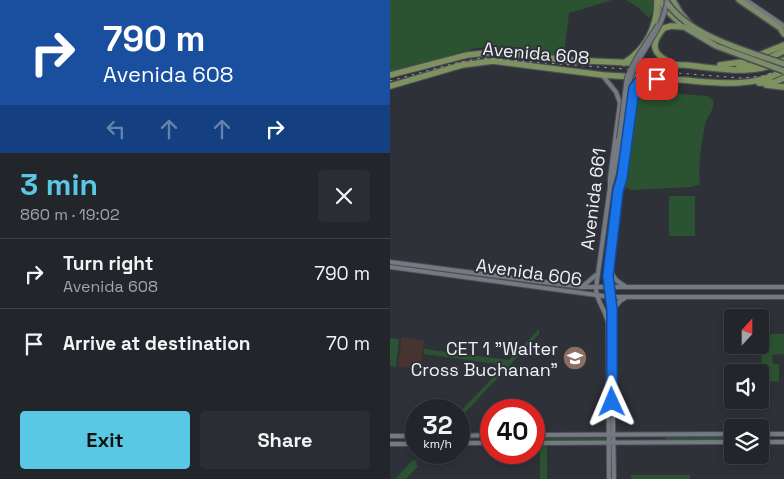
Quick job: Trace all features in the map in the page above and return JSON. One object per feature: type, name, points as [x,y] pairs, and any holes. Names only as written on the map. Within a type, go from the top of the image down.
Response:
[{"type":"highway","points":[[624,63],[637,52],[654,27],[659,0]]},
{"type":"highway","points":[[675,65],[659,58],[654,49],[655,44],[664,28],[671,26],[684,27]]},
{"type":"highway","points":[[708,67],[742,62],[783,47]]},
{"type":"highway","points":[[725,68],[754,65],[783,47]]},
{"type":"highway","name":"Avenida 608","points":[[390,75],[468,55],[489,52],[566,60],[758,70],[784,60]]},
{"type":"highway","name":"Avenida 608","points":[[390,86],[462,65],[484,61],[602,75],[730,84],[764,79],[784,71]]},
{"type":"highway","points":[[751,82],[766,83],[784,78]]},
{"type":"highway","points":[[751,82],[784,88]]},
{"type":"main road","points":[[659,0],[668,13],[684,27],[716,46],[784,71]]},
{"type":"main road","points":[[739,0],[780,28],[784,34]]},
{"type":"main road","points":[[669,1],[678,14],[690,24],[726,43],[784,64]]},
{"type":"main road","points":[[783,47],[784,39]]},
{"type":"street","points":[[618,186],[620,140],[627,77],[658,25],[660,15],[659,0]]},
{"type":"street","points":[[746,0],[784,26]]},
{"type":"street","points":[[610,187],[630,78],[638,60],[660,26],[669,1]]},
{"type":"street","points":[[602,75],[612,86],[619,100]]},
{"type":"street","points":[[619,100],[620,94],[625,91],[629,92],[632,96],[636,83],[642,78]]},
{"type":"street","name":"Avenida 661","points":[[610,390],[612,310],[608,268],[632,96]]},
{"type":"street","name":"Avenida 661","points":[[609,479],[611,435],[607,317],[596,295],[596,288],[620,106],[619,100]]},
{"type":"street","points":[[603,234],[612,235]]},
{"type":"street","name":"Avenida 606","points":[[390,262],[596,288],[784,286]]},
{"type":"street","points":[[407,269],[408,264]]},
{"type":"street","name":"Avenida 606","points":[[390,267],[611,298],[784,297]]},
{"type":"street","points":[[608,268],[616,280],[628,288]]},
{"type":"street","points":[[582,287],[590,282],[598,273]]},
{"type":"street","points":[[527,286],[528,280]]},
{"type":"street","points":[[729,287],[729,297]]},
{"type":"street","points":[[687,288],[688,297]]},
{"type":"street","points":[[612,310],[626,298]]},
{"type":"street","points":[[545,435],[724,434]]},
{"type":"street","points":[[769,434],[784,434]]},
{"type":"street","points":[[390,436],[405,436]]},
{"type":"street","points":[[545,443],[724,442]]},
{"type":"street","points":[[769,442],[784,442]]},
{"type":"street","name":"Avenida 661","points":[[611,443],[614,479]]},
{"type":"street","points":[[390,444],[405,444]]},
{"type":"shaded area","points":[[402,337],[424,341],[420,369],[398,366]]},
{"type":"green space","points":[[390,0],[612,0],[569,13],[564,55],[554,54],[552,56],[492,47],[476,48],[390,72]]},
{"type":"green space","points":[[626,0],[654,0],[656,7],[649,18],[639,8]]},
{"type":"green space","points":[[641,86],[681,94],[707,96],[713,100],[713,107],[706,122],[702,140],[700,184],[691,187],[632,190],[625,187],[623,182],[636,92]]},
{"type":"green space","points":[[669,196],[695,196],[695,236],[669,236]]},
{"type":"green space","points":[[539,329],[539,334],[470,407],[470,402],[505,365],[424,354],[424,349],[509,360]]},
{"type":"green space","points":[[769,334],[784,334],[784,354],[772,355],[773,364],[779,364],[779,381],[769,382],[769,364],[762,364],[761,354],[769,354]]},
{"type":"green space","points":[[390,338],[399,339],[396,367],[390,366]]},
{"type":"green space","points":[[724,436],[724,441],[665,441],[665,437]]},
{"type":"green space","points":[[545,438],[605,438],[605,441],[545,441]]},
{"type":"green space","points":[[545,444],[547,444],[547,479],[540,479],[540,464],[545,464]]},
{"type":"green space","points":[[409,464],[416,464],[418,466],[406,479],[395,479]]},
{"type":"green space","points":[[631,475],[690,475],[690,479],[631,479]]},
{"type":"railway","points":[[390,81],[482,58],[741,78],[763,76],[784,68]]},
{"type":"place","name":"CET 1 \"Walter Cross Buchanan\"","points":[[575,358]]},
{"type":"route","points":[[612,402],[612,310],[608,276],[618,186],[622,177],[634,88],[636,83],[642,78],[657,79]]}]
